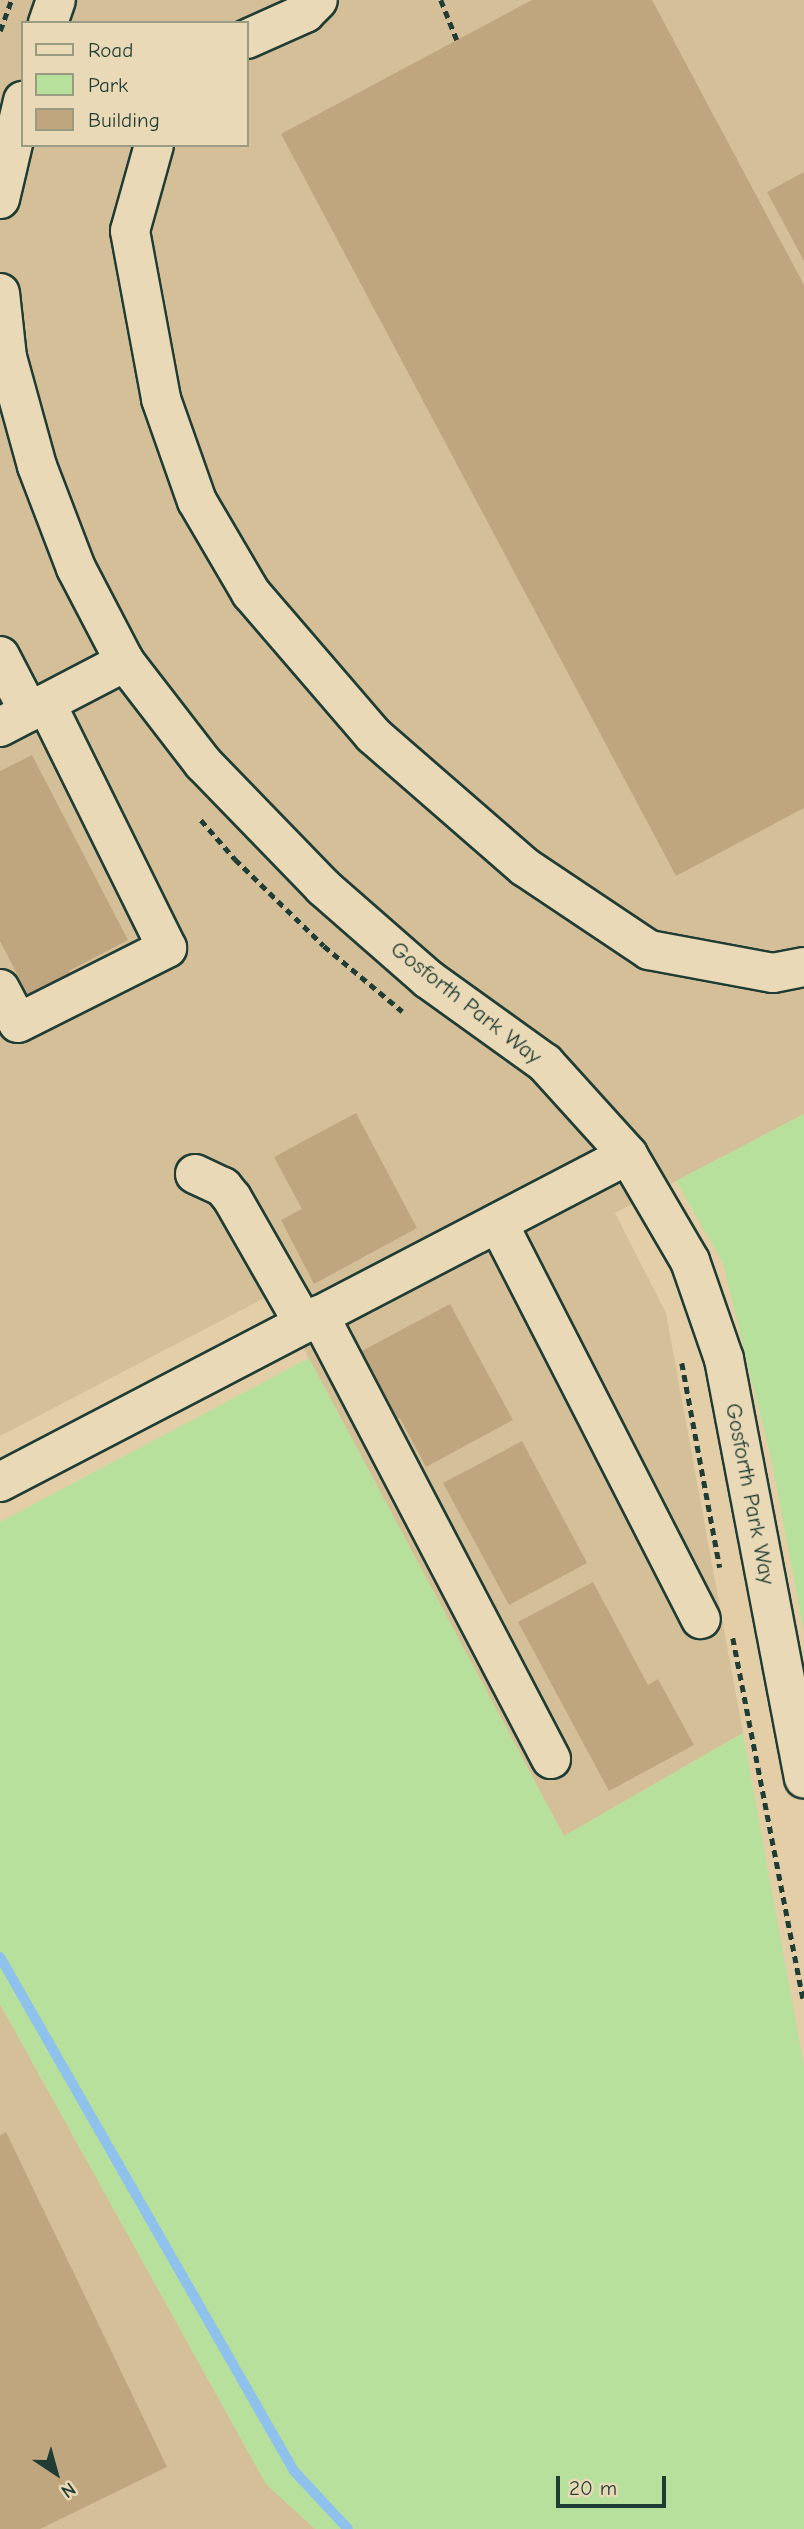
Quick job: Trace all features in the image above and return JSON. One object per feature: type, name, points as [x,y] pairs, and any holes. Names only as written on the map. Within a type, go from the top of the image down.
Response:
[{"type":"street","points":[[49,21],[56,0]]},
{"type":"street","points":[[248,39],[305,13],[318,0]]},
{"type":"street","points":[[0,199],[0,186],[21,107]]},
{"type":"street","points":[[153,147],[130,231],[161,399],[197,501],[251,593],[373,735],[525,867],[649,950],[774,973],[804,967]]},
{"type":"street","name":"Gosforth Park Way","points":[[0,293],[7,357],[37,466],[76,568],[125,662],[203,763],[323,887],[428,979],[545,1063],[628,1155],[690,1261],[724,1359],[804,1777]]},
{"type":"street","points":[[0,656],[25,714],[167,948],[18,1023],[0,989]]},
{"type":"street","points":[[25,714],[125,662]]},
{"type":"street","points":[[0,1482],[628,1155]]},
{"type":"street","points":[[195,1174],[223,1186],[312,1320],[551,1759]]},
{"type":"street","points":[[498,1223],[701,1619]]},
{"type":"path","points":[[0,31],[10,0]]},
{"type":"path","points":[[441,0],[457,40]]},
{"type":"shaded area","points":[[0,0],[804,0],[804,1114],[615,1213],[666,1313],[743,1733],[564,1836],[274,1293],[0,1436]]},
{"type":"shaded area","points":[[0,2004],[266,2484],[315,2529],[0,2529]]},
{"type":"green space","points":[[804,1114],[804,1632],[772,1462],[723,1263],[676,1181]]},
{"type":"green space","points":[[309,1358],[564,1836],[743,1733],[804,2066],[804,2529],[315,2529],[266,2484],[0,2004],[0,1522]]},
{"type":"building","points":[[532,0],[652,0],[804,285],[804,808],[676,876],[281,134]]},
{"type":"building","points":[[804,172],[804,261],[767,192]]},
{"type":"building","points":[[32,755],[128,940],[69,971],[75,983],[33,1005],[0,941],[0,771]]},
{"type":"building","points":[[356,1113],[417,1228],[314,1284],[281,1220],[302,1209],[274,1157]]},
{"type":"building","points":[[450,1304],[513,1420],[426,1467],[400,1418],[394,1421],[358,1353]]},
{"type":"building","points":[[522,1441],[587,1563],[509,1605],[443,1483]]},
{"type":"building","points":[[593,1582],[648,1685],[658,1679],[694,1745],[609,1791],[518,1622]]},
{"type":"building","points":[[6,2132],[167,2467],[40,2529],[0,2529],[0,2135]]},
{"type":"waterway","points":[[0,1957],[294,2471],[348,2529]]}]
